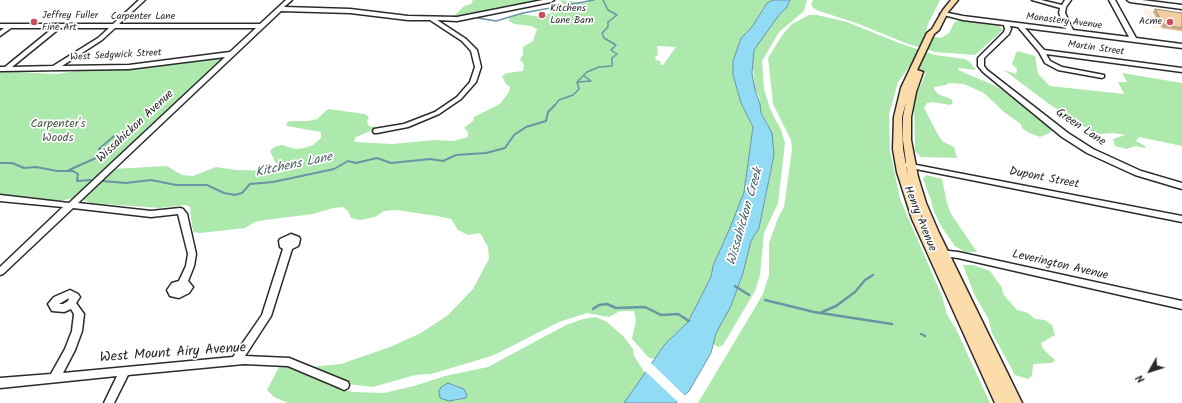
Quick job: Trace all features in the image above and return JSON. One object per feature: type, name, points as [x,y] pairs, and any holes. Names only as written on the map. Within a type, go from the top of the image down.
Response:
[{"type":"main road","name":"Henry Avenue","points":[[955,0],[943,14],[916,72],[907,117],[905,165],[912,204],[938,253],[1011,402]]},
{"type":"street","points":[[54,69],[88,48],[115,26],[142,0]]},
{"type":"street","name":"Wissahickon Avenue","points":[[0,272],[289,0]]},
{"type":"street","points":[[280,9],[350,11],[433,20],[466,19],[551,0]]},
{"type":"street","points":[[1035,0],[1063,7]]},
{"type":"street","points":[[1068,0],[1063,7],[1062,15],[1070,32]]},
{"type":"street","points":[[1112,0],[1133,39]]},
{"type":"street","points":[[1130,0],[1182,7]]},
{"type":"street","name":"Monastery Avenue","points":[[943,14],[1182,46]]},
{"type":"street","points":[[378,131],[406,126],[437,113],[459,98],[473,82],[478,67],[474,50],[464,40],[433,20]]},
{"type":"street","name":"Green Lane","points":[[1006,23],[1008,31],[982,56],[980,63],[989,74],[1081,146],[1133,171],[1182,186]]},
{"type":"street","points":[[1020,25],[1042,52],[1047,62],[1060,69],[1102,76]]},
{"type":"street","name":"Carpenter Lane","points":[[0,26],[262,26]]},
{"type":"street","points":[[0,34],[10,26]]},
{"type":"street","points":[[3,69],[59,26]]},
{"type":"street","name":"Martin Street","points":[[1042,52],[1182,70]]},
{"type":"street","name":"West Sedgwick Street","points":[[3,69],[142,66],[232,54]]},
{"type":"street","name":"Dupont Street","points":[[905,165],[1182,219]]},
{"type":"street","points":[[0,198],[151,214],[180,211],[183,214],[192,254],[190,266],[182,283]]},
{"type":"street","points":[[236,360],[266,316],[288,247]]},
{"type":"street","name":"Leverington Avenue","points":[[938,253],[1182,305]]},
{"type":"street","points":[[55,377],[70,350],[78,331],[79,314],[71,304]]},
{"type":"street","name":"West Mount Airy Avenue","points":[[0,383],[236,360],[289,362],[344,385]]},
{"type":"street","points":[[109,403],[124,371]]},
{"type":"shaded area","name":"Acme","points":[[1142,9],[1182,15],[1182,32],[1152,27]]},
{"type":"green space","points":[[473,0],[541,0],[452,18],[464,6],[471,4]]},
{"type":"green space","points":[[560,0],[586,3],[592,0],[773,0],[764,7],[752,27],[741,38],[739,43],[735,83],[741,103],[753,127],[744,192],[723,247],[713,266],[711,277],[688,322],[665,344],[655,359],[649,358],[632,339],[636,320],[634,311],[620,311],[609,317],[587,313],[559,322],[494,355],[475,361],[431,374],[415,375],[373,387],[348,384],[310,367],[341,364],[390,347],[421,333],[448,315],[473,289],[489,259],[488,247],[480,233],[468,235],[458,230],[451,219],[396,210],[384,211],[375,217],[360,220],[351,218],[348,211],[343,207],[333,208],[313,214],[255,222],[245,228],[200,233],[194,232],[190,207],[186,205],[159,208],[91,203],[81,199],[112,169],[167,166],[182,175],[193,176],[216,167],[236,170],[267,171],[277,166],[270,151],[274,147],[282,145],[296,149],[304,148],[313,145],[321,138],[321,132],[287,126],[286,124],[289,121],[308,121],[317,119],[328,109],[365,114],[369,117],[367,121],[369,126],[378,128],[356,137],[354,141],[356,142],[392,144],[434,140],[454,141],[468,137],[468,132],[464,128],[473,121],[474,117],[500,104],[509,92],[510,87],[506,84],[502,76],[507,73],[523,71],[524,64],[520,60],[523,54],[523,47],[533,41],[537,29],[531,26],[514,24],[509,21],[509,18],[521,14],[541,17],[553,12],[565,12],[568,10]],"holes":[[[657,46],[676,47],[663,65],[661,65],[660,61],[656,60],[655,57],[658,55]]]},
{"type":"green space","points":[[790,0],[807,0],[804,11],[779,32],[762,61],[764,89],[770,109],[781,130],[785,143],[778,203],[764,233],[760,275],[755,291],[723,345],[718,347],[712,343],[722,320],[731,306],[743,273],[751,241],[759,228],[774,155],[768,124],[761,113],[759,96],[755,90],[752,56],[758,42],[787,7]]},
{"type":"green space","points":[[813,0],[940,0],[928,24],[925,35],[941,38],[949,33],[954,23],[959,20],[999,26],[1003,30],[975,55],[935,52],[908,44],[856,23],[816,10],[811,5]]},
{"type":"green space","points":[[809,15],[817,15],[847,22],[899,43],[935,55],[965,59],[970,62],[976,70],[958,68],[958,70],[996,86],[1027,108],[1052,130],[1050,133],[1040,137],[1029,133],[1022,128],[1021,124],[1004,112],[984,93],[964,84],[949,83],[934,87],[934,89],[938,94],[951,99],[953,103],[950,105],[933,102],[927,103],[924,108],[942,141],[954,147],[957,158],[921,157],[915,151],[914,105],[916,96],[926,73],[909,67],[898,82],[889,114],[890,151],[900,199],[942,296],[947,315],[956,329],[990,403],[698,403],[763,294],[769,275],[769,243],[778,218],[784,207],[792,149],[791,140],[773,104],[768,58],[783,34],[792,24]]},
{"type":"green space","points":[[1018,51],[1035,56],[1038,74],[1050,86],[1124,94],[1118,82],[1127,82],[1122,73],[1182,83],[1182,146],[1139,137],[1136,141],[1145,146],[1145,148],[1135,146],[1127,149],[1115,146],[1113,139],[1125,135],[1112,133],[1100,134],[1091,131],[1049,104],[1004,70],[1016,74],[1017,69],[1012,64]]},
{"type":"green space","name":"Carpenter's Woods","points":[[214,59],[223,60],[73,198],[60,201],[0,196],[0,71],[56,74],[77,71],[147,67]]},
{"type":"green space","points":[[926,175],[942,179],[951,214],[977,252],[965,252],[955,246],[941,226],[934,212],[923,178]]},
{"type":"green space","points":[[963,265],[973,265],[990,271],[1002,288],[1003,294],[1017,310],[1028,313],[1035,319],[1045,320],[1052,325],[1055,335],[1041,343],[1043,349],[1055,360],[1052,363],[1033,364],[1032,376],[1028,379],[1015,375],[992,333],[988,318],[975,296]]},
{"type":"green space","points":[[596,317],[607,322],[624,337],[633,349],[634,356],[645,373],[624,403],[288,403],[274,397],[267,390],[279,367],[285,366],[294,368],[328,385],[353,392],[384,393],[414,386],[445,376],[488,367],[566,325],[583,319]],"holes":[[[453,384],[464,389],[461,400],[449,401]]]},
{"type":"water","name":"Wissahickon Creek","points":[[773,0],[790,0],[787,7],[779,15],[754,50],[752,73],[761,113],[772,133],[774,155],[759,228],[751,241],[743,273],[731,306],[716,333],[711,353],[689,391],[676,403],[624,403],[665,344],[688,322],[711,277],[713,266],[744,192],[753,127],[741,103],[733,75],[733,61],[741,38],[752,27],[767,3]]},
{"type":"water","points":[[448,383],[464,389],[467,395],[466,398],[449,401],[440,398],[439,391],[441,387]]},
{"type":"pier","points":[[650,362],[685,396],[679,403],[644,370]]},
{"type":"building","name":"Acme","points":[[1155,9],[1182,13],[1182,28],[1164,25]]},
{"type":"waterway","points":[[478,18],[496,21],[523,13],[594,0]]},
{"type":"waterway","name":"Kitchens Lane","points":[[554,106],[559,100],[573,95],[579,89],[577,82],[587,72],[599,67],[612,66],[612,58],[617,54],[611,50],[616,45],[604,38],[602,33],[608,27],[608,22],[617,15],[608,10],[603,0]]},
{"type":"waterway","name":"Kitchens Lane","points":[[578,82],[591,81],[584,76]]},
{"type":"waterway","name":"Kitchens Lane","points":[[102,181],[126,183],[151,180],[176,185],[207,185],[224,193],[235,195],[242,193],[250,184],[273,182],[334,169],[348,161],[356,163],[377,158],[391,163],[430,159],[443,161],[456,155],[486,153],[505,148],[514,135],[526,127],[546,121],[548,112],[554,106]]},
{"type":"waterway","points":[[69,170],[96,158],[100,154],[99,149],[114,136]]},
{"type":"waterway","name":"Kitchens Lane","points":[[0,163],[12,163],[24,168],[36,167],[57,171],[73,171],[78,174],[77,181],[90,180]]},
{"type":"waterway","points":[[822,312],[836,306],[855,292],[865,280],[873,275]]},
{"type":"waterway","points":[[735,286],[749,295]]},
{"type":"waterway","points":[[765,300],[814,312],[892,324]]},
{"type":"waterway","points":[[593,309],[599,305],[607,304],[616,308],[645,307],[661,315],[678,314],[689,321]]},
{"type":"waterway","points":[[921,334],[925,336]]},
{"type":"place","name":"Kitchens Lane Barn","points":[[542,15]]},
{"type":"place","name":"Jeffrey Fuller Fine Art","points":[[34,22]]},
{"type":"place","name":"Acme","points":[[1170,22]]}]
